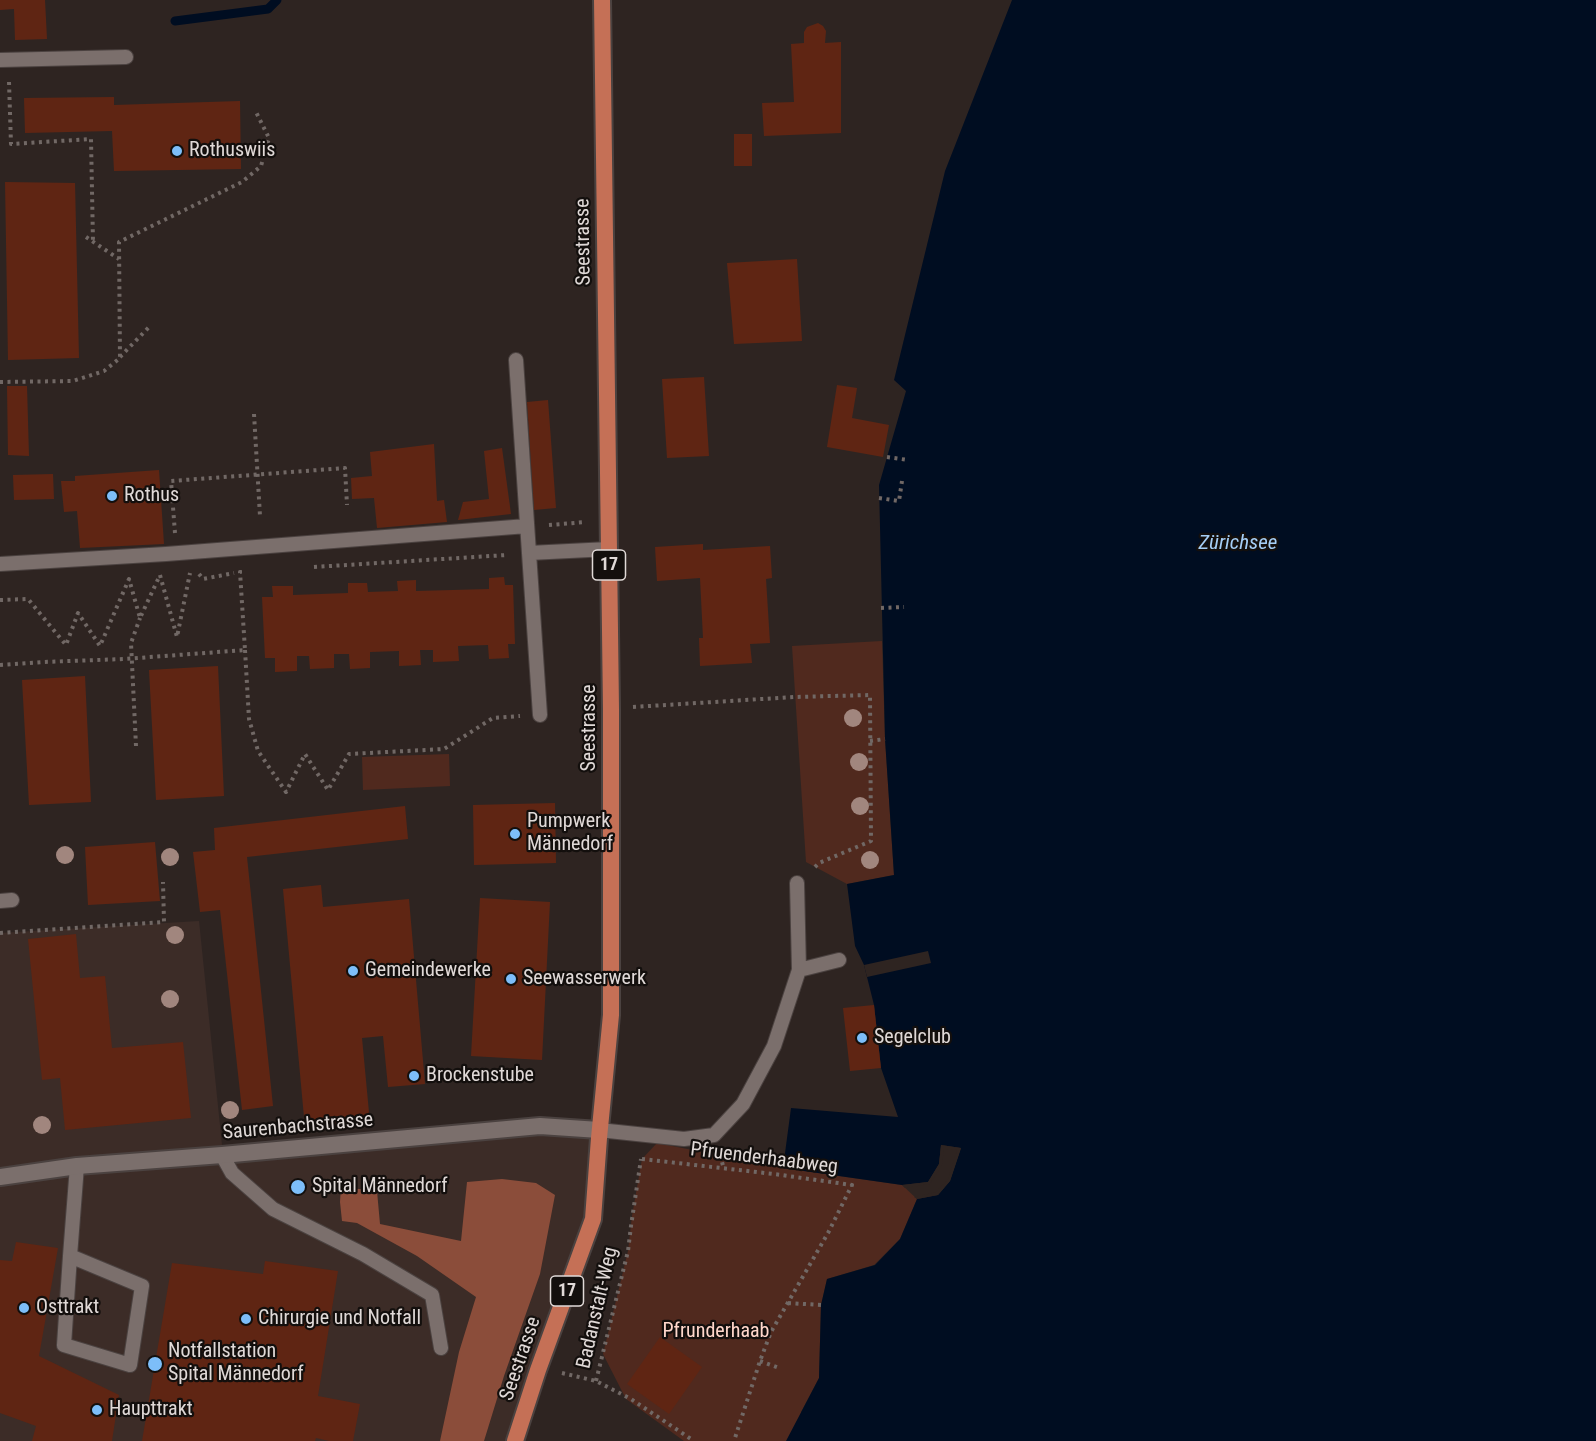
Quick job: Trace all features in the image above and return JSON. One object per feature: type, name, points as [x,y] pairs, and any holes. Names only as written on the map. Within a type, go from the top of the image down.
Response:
[{"type":"main road","name":"Seestrasse","points":[[515,1441],[538,1370],[594,1219],[599,1130],[611,1015],[611,720],[602,0]]},
{"type":"street","name":"Saurenbachstrasse","points":[[0,1178],[77,1166],[540,1126],[599,1130]]},
{"type":"lane","points":[[0,60],[126,57]]},
{"type":"lane","points":[[516,360],[540,715]]},
{"type":"lane","points":[[0,564],[527,526]]},
{"type":"lane","points":[[529,553],[609,549]]},
{"type":"lane","points":[[599,1130],[684,1139],[714,1135],[743,1104],[774,1046],[799,970],[797,883]]},
{"type":"lane","points":[[799,970],[840,960]]},
{"type":"lane","points":[[222,1155],[232,1173],[273,1209],[363,1254],[432,1295],[441,1348]]},
{"type":"lane","points":[[70,1256],[142,1286],[130,1365],[63,1345],[77,1166]]},
{"type":"path","points":[[0,83],[10,82],[11,144],[92,139],[93,242]]},
{"type":"path","points":[[120,358],[119,242],[242,182],[261,166],[269,138],[255,110]]},
{"type":"path","points":[[86,237],[119,260]]},
{"type":"path","points":[[0,382],[73,381],[104,371],[120,358],[151,325]]},
{"type":"path","points":[[254,414],[260,516]]},
{"type":"path","points":[[887,457],[908,460]]},
{"type":"path","points":[[177,553],[171,481],[345,468],[347,505]]},
{"type":"path","points":[[879,498],[899,501],[902,481]]},
{"type":"path","points":[[527,526],[608,521]]},
{"type":"path","points":[[310,568],[529,553]]},
{"type":"path","points":[[136,746],[131,643],[160,574],[177,638],[192,567],[203,579],[252,571]]},
{"type":"path","points":[[240,572],[249,719],[258,751],[286,792],[305,754],[328,790],[349,754],[444,749],[493,718],[540,715]]},
{"type":"path","points":[[0,600],[28,599],[66,645],[78,613],[100,646],[129,579],[140,618]]},
{"type":"path","points":[[881,608],[904,607]]},
{"type":"path","points":[[0,665],[245,650]]},
{"type":"path","points":[[631,707],[870,695],[871,841],[819,863],[797,883]]},
{"type":"path","points":[[870,741],[885,739]]},
{"type":"path","points":[[0,933],[164,922],[163,882]]},
{"type":"path","points":[[625,1133],[642,1159]]},
{"type":"path","name":"Pfruenderhaabweg","points":[[642,1159],[852,1185],[828,1233],[771,1332],[734,1441]]},
{"type":"path","name":"Badanstalt-Weg","points":[[642,1159],[628,1251],[596,1381],[632,1399],[694,1441]]},
{"type":"path","points":[[788,1303],[821,1305]]},
{"type":"path","points":[[760,1361],[779,1368]]},
{"type":"path","points":[[562,1373],[596,1381]]},
{"type":"shaded area","name":"Spital Männedorf","points":[[199,921],[223,1155],[599,1130],[593,1219],[515,1441],[0,1441],[0,933]]},
{"type":"shaded area","points":[[502,1179],[536,1183],[555,1195],[540,1274],[484,1441],[440,1441],[459,1352],[476,1297],[417,1256],[357,1223],[342,1221],[341,1187],[377,1191],[380,1224],[461,1241],[467,1182]]},
{"type":"green space","points":[[882,641],[885,739],[894,875],[847,884],[806,862],[792,646]]},
{"type":"green space","points":[[449,754],[450,786],[363,790],[362,757]]},
{"type":"green space","name":"Pfrunderhaab","points":[[657,1143],[783,1168],[902,1185],[917,1199],[900,1239],[874,1265],[827,1279],[821,1305],[819,1378],[801,1412],[831,1441],[684,1441],[626,1399],[603,1354],[628,1251],[642,1159]]},
{"type":"water","name":"Zürichsee","points":[[1012,0],[1596,0],[1596,1441],[786,1441],[819,1378],[821,1305],[827,1279],[875,1265],[900,1239],[917,1199],[938,1195],[950,1181],[961,1148],[941,1145],[939,1164],[928,1182],[902,1185],[783,1168],[791,1108],[898,1117],[881,1068],[874,1005],[864,965],[855,946],[847,884],[894,875],[885,739],[879,485],[906,391],[894,380],[945,171]]},
{"type":"pier","points":[[928,951],[931,963],[867,977],[864,965]]},
{"type":"pier","points":[[941,1145],[961,1148],[950,1181],[938,1195],[917,1199],[914,1197],[936,1192],[948,1179],[957,1150],[944,1149],[942,1165],[930,1184],[905,1188],[902,1185],[928,1182],[939,1164]]},
{"type":"building","points":[[0,0],[45,0],[47,39],[15,40],[14,9],[0,10]]},
{"type":"building","points":[[818,23],[826,31],[825,43],[841,42],[841,133],[764,136],[762,103],[794,102],[791,44],[804,43],[804,32],[807,27]]},
{"type":"building","name":"Rothuswiis","points":[[114,97],[114,105],[240,101],[241,169],[114,171],[112,131],[25,133],[24,98]]},
{"type":"building","points":[[734,134],[752,134],[752,166],[734,166]]},
{"type":"building","points":[[5,182],[75,183],[79,358],[8,360]]},
{"type":"building","points":[[797,259],[802,341],[734,344],[727,263]]},
{"type":"building","points":[[704,377],[709,456],[667,458],[662,379]]},
{"type":"building","points":[[837,385],[857,388],[852,418],[889,425],[883,457],[827,447]]},
{"type":"building","points":[[7,386],[27,386],[29,456],[8,455]]},
{"type":"building","points":[[548,400],[556,508],[534,510],[527,402]]},
{"type":"building","points":[[434,444],[437,501],[444,500],[447,522],[377,528],[374,498],[352,499],[351,478],[372,476],[370,452]]},
{"type":"building","points":[[502,448],[511,514],[458,520],[463,502],[489,499],[484,451]]},
{"type":"building","name":"Rothus","points":[[159,470],[164,544],[80,548],[77,511],[64,512],[61,481],[75,481],[75,476]]},
{"type":"building","points":[[53,474],[54,499],[14,500],[13,475]]},
{"type":"building","points":[[703,544],[703,550],[770,546],[772,578],[766,579],[770,643],[750,644],[752,663],[700,666],[699,638],[703,638],[700,578],[657,581],[655,547]]},
{"type":"building","points":[[504,577],[505,585],[513,585],[515,644],[508,644],[509,658],[489,659],[488,645],[458,646],[459,661],[433,662],[433,650],[420,650],[421,665],[399,666],[399,651],[370,652],[370,668],[350,669],[349,654],[334,654],[334,668],[310,669],[309,656],[297,656],[297,671],[275,672],[275,658],[265,658],[262,597],[273,597],[272,586],[293,586],[293,595],[348,593],[348,583],[367,583],[368,592],[398,591],[397,581],[416,580],[416,591],[489,589],[489,578]]},
{"type":"building","points":[[218,666],[224,796],[156,800],[149,670]]},
{"type":"building","points":[[85,676],[91,802],[29,805],[22,680]]},
{"type":"building","name":"Pumpwerk Männedorf","points":[[555,803],[556,863],[474,865],[473,805]]},
{"type":"building","points":[[405,806],[408,839],[247,857],[273,1106],[242,1110],[220,910],[200,912],[193,852],[215,850],[214,828]]},
{"type":"building","points":[[155,842],[160,901],[88,905],[85,847]]},
{"type":"building","name":"Gemeindewerke","points":[[321,885],[323,907],[409,899],[425,1084],[388,1087],[383,1036],[362,1038],[370,1123],[305,1128],[283,889]]},
{"type":"building","name":"Seewasserwerk","points":[[480,898],[550,902],[542,1060],[471,1056]]},
{"type":"building","points":[[76,934],[80,978],[105,976],[112,1048],[183,1042],[191,1118],[65,1130],[60,1078],[42,1080],[28,939]]},
{"type":"building","name":"Segelclub","points":[[874,1005],[881,1068],[850,1071],[843,1008]]},
{"type":"building","name":"Osttrakt","points":[[16,1242],[58,1248],[39,1356],[119,1395],[112,1441],[32,1441],[36,1426],[0,1413],[0,1260],[12,1261]]},
{"type":"building","name":"Chirurgie und Notfall","points":[[265,1261],[338,1271],[318,1396],[360,1404],[353,1441],[329,1441],[316,1438],[315,1441],[142,1441],[172,1263],[263,1274]]},
{"type":"building","points":[[660,1337],[702,1367],[669,1414],[627,1384]]},
{"type":"waterway","points":[[175,21],[268,9],[277,0]]},
{"type":"place","name":"Rothuswiis","points":[[177,151]]},
{"type":"place","name":"Rothus","points":[[112,496]]},
{"type":"place","name":"Pumpwerk Männedorf","points":[[515,834]]},
{"type":"place","name":"Gemeindewerke","points":[[353,971]]},
{"type":"place","name":"Seewasserwerk","points":[[511,979]]},
{"type":"place","name":"Segelclub","points":[[862,1038]]},
{"type":"place","name":"Brockenstube","points":[[414,1076]]},
{"type":"place","name":"Spital Männedorf","points":[[298,1187]]},
{"type":"place","name":"Osttrakt","points":[[24,1308]]},
{"type":"place","name":"Chirurgie und Notfall","points":[[246,1319]]},
{"type":"place","name":"Notfallstation Spital Männedorf","points":[[155,1364]]},
{"type":"place","name":"Haupttrakt","points":[[97,1410]]}]
